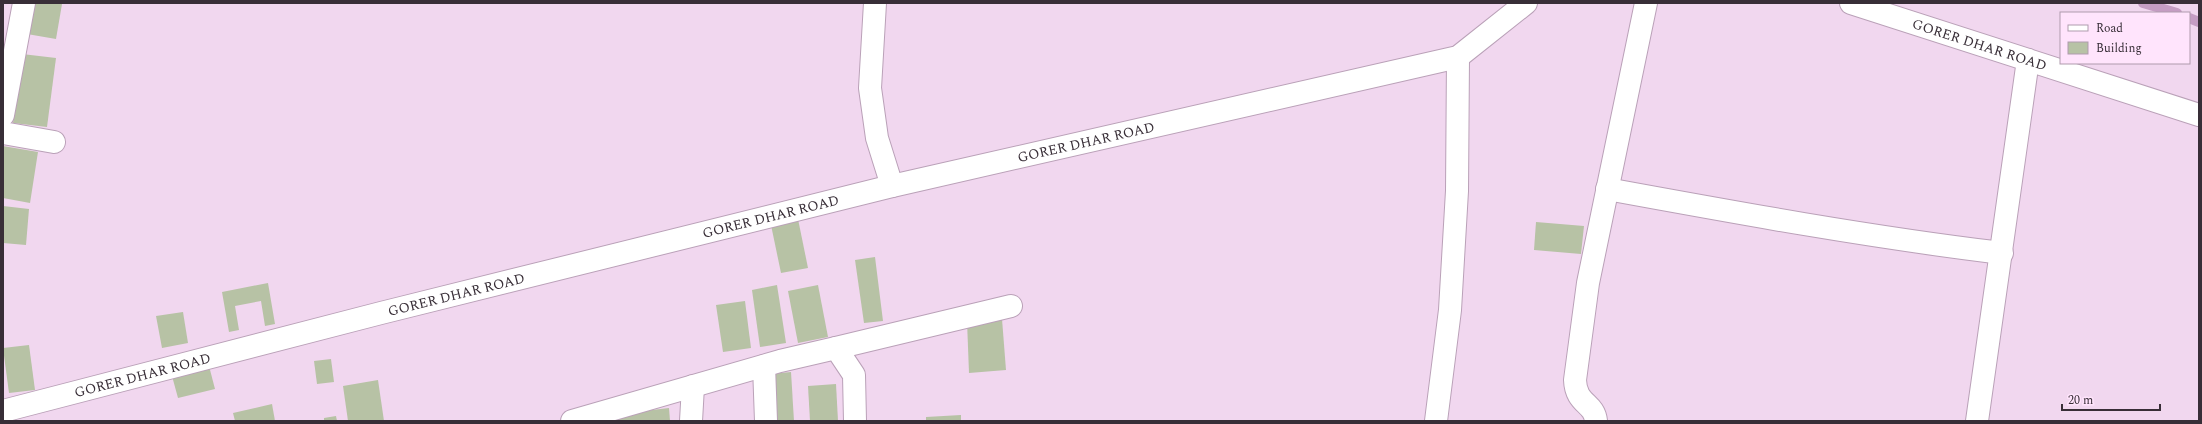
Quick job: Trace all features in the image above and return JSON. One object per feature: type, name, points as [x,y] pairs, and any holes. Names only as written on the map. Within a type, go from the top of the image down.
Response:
[{"type":"street","points":[[3,115],[24,3]]},
{"type":"street","points":[[875,3],[870,88],[877,138],[892,186]]},
{"type":"street","name":"GORER DHAR ROAD","points":[[3,411],[381,313],[892,186],[1458,58],[1526,3]]},
{"type":"street","points":[[1596,421],[1592,408],[1580,400],[1575,392],[1575,380],[1588,283],[1646,3]]},
{"type":"street","name":"GORER DHAR ROAD","points":[[1851,3],[2199,115]]},
{"type":"street","points":[[1436,421],[1450,310],[1457,191],[1458,58]]},
{"type":"street","points":[[1977,421],[2002,253],[2028,60]]},
{"type":"street","points":[[3,133],[54,142]]},
{"type":"street","points":[[1607,189],[1809,226],[1927,244],[2002,253]]},
{"type":"street","points":[[572,421],[764,366],[1011,306]]},
{"type":"street","points":[[836,348],[854,375],[855,421]]},
{"type":"street","points":[[764,366],[766,421]]},
{"type":"street","points":[[691,421],[693,386]]},
{"type":"building","points":[[33,3],[62,4],[56,39],[27,34]]},
{"type":"building","points":[[22,54],[56,58],[47,127],[13,123]]},
{"type":"building","points":[[3,146],[38,152],[30,203],[3,198]]},
{"type":"building","points":[[3,206],[29,209],[26,245],[3,243]]},
{"type":"building","points":[[798,219],[808,268],[781,273],[771,225]]},
{"type":"building","points":[[1536,222],[1584,226],[1581,254],[1534,250]]},
{"type":"building","points":[[875,257],[883,321],[864,323],[855,260]]},
{"type":"building","points":[[268,283],[275,324],[265,326],[261,301],[235,306],[239,330],[229,332],[222,292]]},
{"type":"building","points":[[777,285],[786,343],[760,347],[752,290]]},
{"type":"building","points":[[818,285],[828,337],[798,343],[788,291]]},
{"type":"building","points":[[745,301],[751,348],[723,352],[716,305]]},
{"type":"building","points":[[183,312],[188,343],[162,348],[156,316]]},
{"type":"building","points":[[1002,319],[1006,370],[969,373],[967,321]]},
{"type":"building","points":[[29,345],[35,390],[9,393],[3,348]]},
{"type":"building","points":[[331,359],[334,382],[317,384],[314,361]]},
{"type":"building","points":[[209,366],[215,389],[178,398],[172,376]]},
{"type":"building","points":[[791,372],[794,421],[774,421],[770,374]]},
{"type":"building","points":[[378,380],[384,421],[348,421],[343,386]]},
{"type":"building","points":[[836,384],[838,421],[810,421],[808,386]]},
{"type":"building","points":[[272,404],[275,421],[235,421],[233,413]]},
{"type":"building","points":[[669,408],[670,421],[619,421],[618,414]]},
{"type":"building","points":[[961,415],[961,421],[926,421],[926,417]]},
{"type":"building","points":[[336,416],[337,421],[324,421],[324,418]]},
{"type":"waterway","points":[[2143,3],[2174,12]]},
{"type":"waterway","points":[[2190,18],[2199,22]]}]
